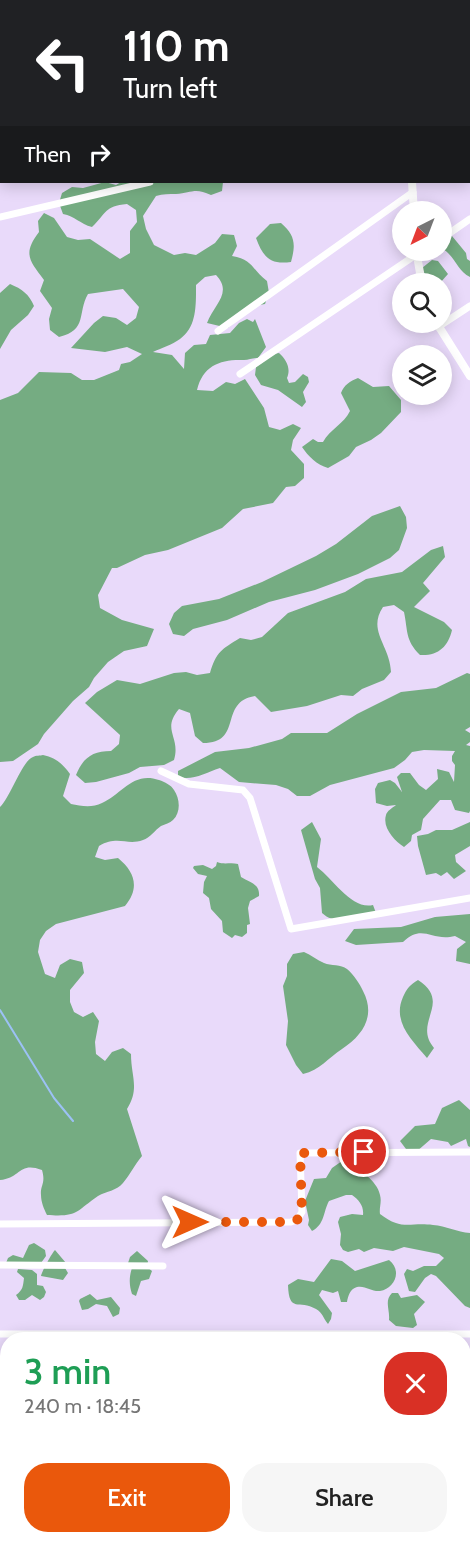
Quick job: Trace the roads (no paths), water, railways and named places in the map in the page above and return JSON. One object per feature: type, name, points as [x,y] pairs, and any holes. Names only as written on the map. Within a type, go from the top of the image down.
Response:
[{"type":"street","points":[[0,217],[146,183]]},
{"type":"street","points":[[412,183],[413,201]]},
{"type":"street","points":[[218,331],[413,192]]},
{"type":"street","points":[[452,231],[470,219]]},
{"type":"street","points":[[240,374],[405,261]]},
{"type":"street","points":[[452,316],[470,306]]},
{"type":"street","points":[[442,333],[470,376]]},
{"type":"street","points":[[160,771],[189,784],[243,790],[250,798],[291,929],[470,898]]},
{"type":"street","points":[[0,1224],[291,1222],[297,1220],[302,1212],[300,1153],[470,1152]]},
{"type":"street","points":[[0,1265],[163,1266]]},
{"type":"waterway","points":[[0,1010],[54,1098],[73,1121]]}]
